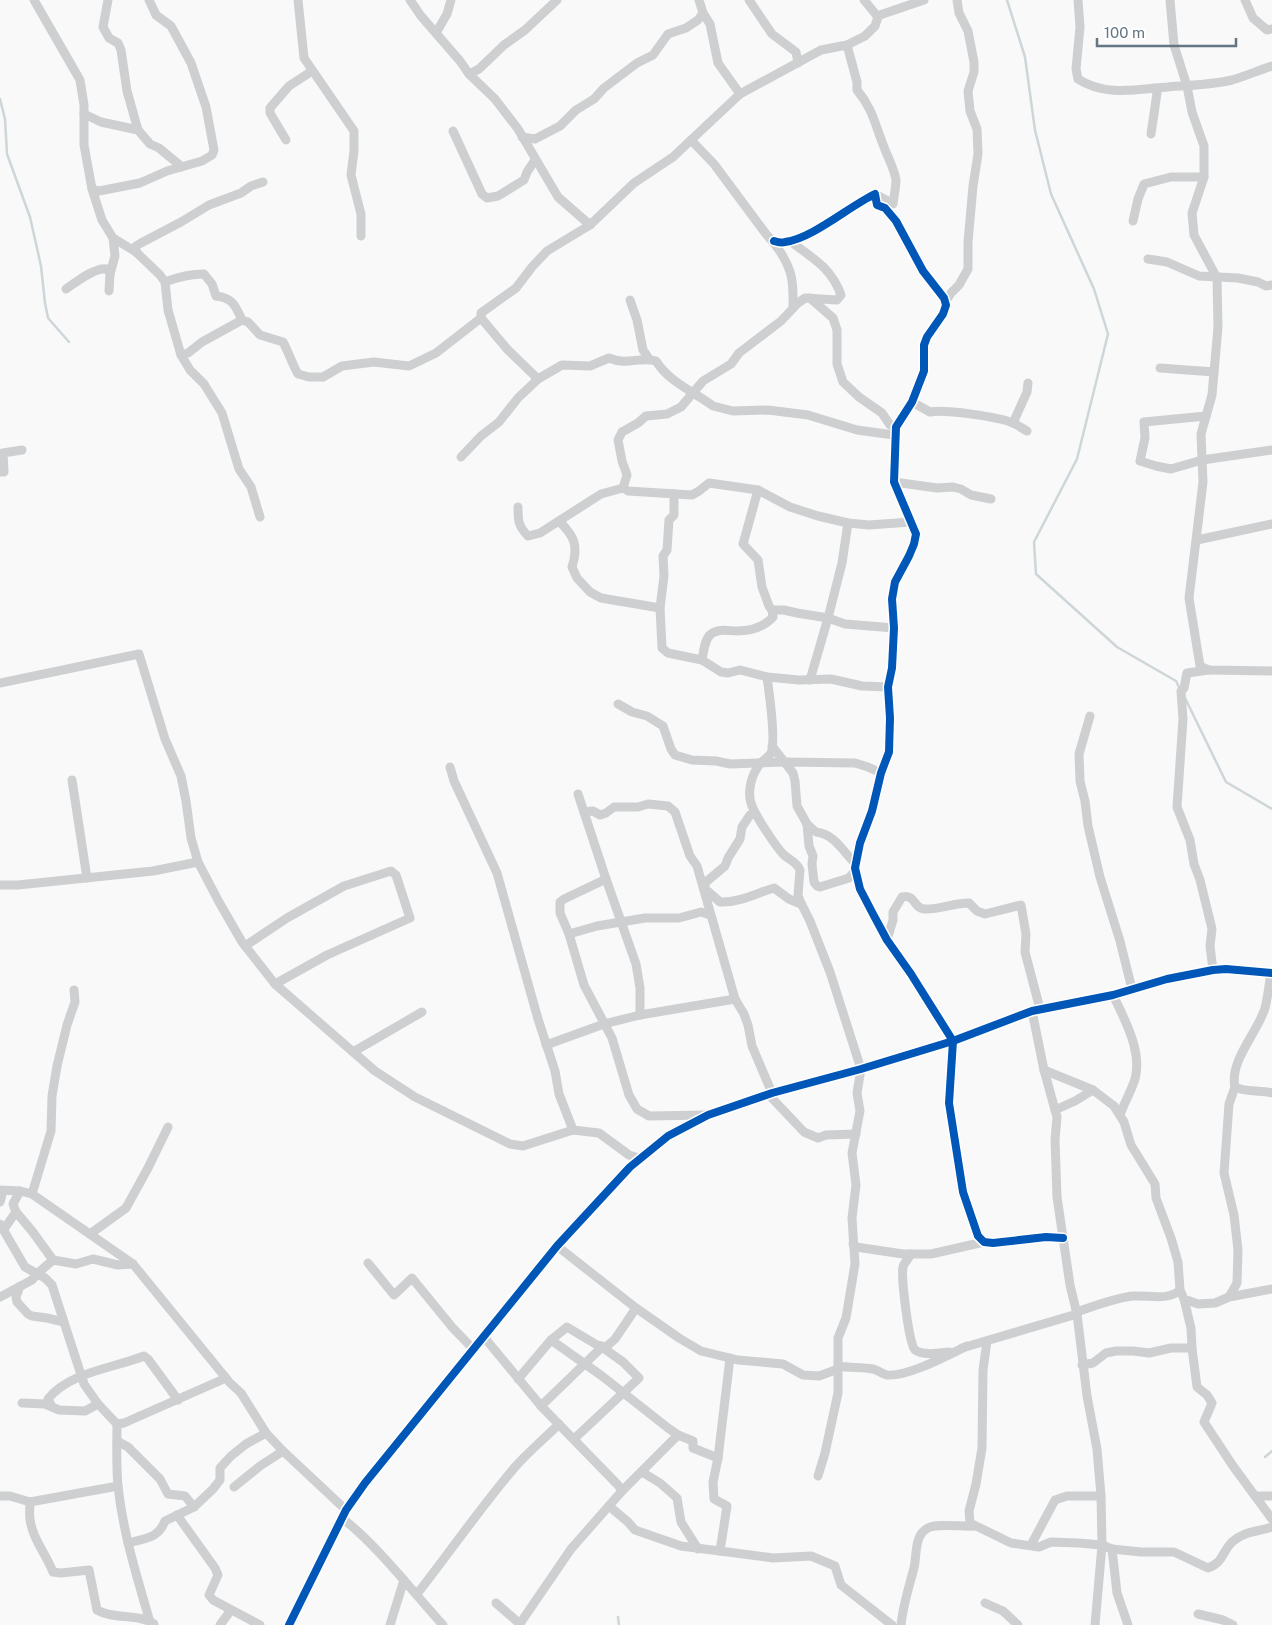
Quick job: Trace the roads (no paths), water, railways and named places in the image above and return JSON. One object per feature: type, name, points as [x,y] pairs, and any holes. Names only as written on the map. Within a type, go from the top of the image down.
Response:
[{"type":"street","points":[[34,0],[80,80],[84,105],[84,145],[92,189],[102,220],[113,238],[115,256],[110,274],[109,291]]},
{"type":"street","points":[[108,0],[103,26],[108,38],[118,43],[121,50],[127,91],[138,130],[150,144],[159,148],[182,167]]},
{"type":"street","points":[[92,189],[99,191],[140,183],[167,171],[202,161],[212,155],[214,150],[206,107],[192,63],[170,26],[156,15],[149,0]]},
{"type":"street","points":[[298,0],[304,58],[354,131],[351,175],[361,214],[361,236]]},
{"type":"street","points":[[410,0],[469,74],[495,99],[522,137],[558,197],[590,225]]},
{"type":"street","points":[[436,33],[448,14],[451,0]]},
{"type":"street","points":[[469,74],[478,69],[525,30],[556,0]]},
{"type":"street","points":[[699,0],[703,13],[710,24],[718,63],[740,94]]},
{"type":"street","points":[[749,0],[772,34],[796,52],[798,63]]},
{"type":"street","points":[[864,0],[877,16]]},
{"type":"street","points":[[877,16],[924,0]]},
{"type":"street","points":[[945,302],[968,269],[972,186],[978,154],[978,129],[970,111],[968,90],[974,72],[974,62],[968,31],[959,13],[957,0]]},
{"type":"street","points":[[1078,0],[1080,27],[1076,69],[1078,79],[1089,86],[1106,90],[1130,91],[1169,86],[1187,86],[1232,80],[1272,66]]},
{"type":"street","points":[[1170,0],[1174,45],[1187,86],[1192,112],[1204,146],[1204,177],[1192,213],[1194,236],[1217,278],[1218,328],[1212,395],[1201,434],[1203,482],[1189,598],[1200,666],[1209,670]]},
{"type":"street","points":[[1245,0],[1253,18],[1267,30],[1272,28]]},
{"type":"street","points":[[522,137],[535,139],[560,126],[576,110],[594,99],[604,88],[637,63],[654,55],[668,34],[686,28],[698,20],[703,13]]},
{"type":"street","points":[[165,282],[194,274],[204,274],[212,284],[216,296],[230,300],[235,305],[242,320],[248,322],[260,335],[283,342],[298,374],[323,377],[342,366],[374,362],[409,366],[436,353],[481,318],[481,313],[516,288],[546,252],[590,225],[634,183],[673,157],[740,94],[821,50],[847,45],[865,36],[875,26],[877,16]]},
{"type":"street","points":[[847,45],[857,82],[857,90],[874,116],[896,181],[893,204],[875,194]]},
{"type":"street","points":[[286,140],[270,113],[270,108],[289,86],[312,71]]},
{"type":"street","points":[[1155,100],[1169,86]]},
{"type":"street","points":[[1152,134],[1157,93],[1155,88]]},
{"type":"street","points":[[84,114],[102,122],[138,130]]},
{"type":"street","points":[[453,130],[482,194],[487,198],[498,196],[524,180],[535,160]]},
{"type":"street","points":[[691,140],[714,164],[766,234],[774,241],[790,271],[793,284],[793,308]]},
{"type":"street","points":[[1133,221],[1144,184],[1171,177],[1204,177]]},
{"type":"street","points":[[136,252],[136,246],[141,242],[181,222],[209,205],[263,182]]},
{"type":"street","points":[[875,194],[877,205],[885,208],[896,221],[923,271],[944,298],[946,306],[927,337],[924,345],[924,371],[912,402],[895,431],[894,482],[916,534],[914,544],[895,582],[892,599],[894,628],[892,668],[888,687],[890,718],[889,752],[860,843],[856,867],[860,889],[887,940],[953,1041],[949,1104],[963,1192],[978,1236],[984,1242]]},
{"type":"street","points":[[774,241],[790,241],[807,235],[875,194]]},
{"type":"street","points":[[807,235],[806,250],[808,255]]},
{"type":"street","points":[[113,238],[136,252],[165,282],[168,310],[180,355],[190,370],[204,384],[222,413],[239,469],[251,487],[260,516]]},
{"type":"street","points":[[623,488],[627,475],[622,462],[618,440],[622,432],[646,416],[667,414],[681,407],[703,382],[730,364],[739,353],[781,322],[805,298],[837,300],[841,295],[838,286],[824,266],[790,241]]},
{"type":"street","points":[[1148,259],[1166,262],[1199,276],[1238,278],[1272,286]]},
{"type":"street","points":[[66,288],[90,273],[103,268],[108,269],[110,274]]},
{"type":"street","points":[[810,298],[833,318],[837,330],[837,364],[843,382],[859,398],[882,413],[895,431]]},
{"type":"street","points":[[630,300],[637,320],[643,350],[648,359]]},
{"type":"street","points":[[481,318],[508,350],[538,379]]},
{"type":"street","points":[[180,355],[188,353],[202,342],[242,320]]},
{"type":"street","points":[[461,458],[481,436],[499,422],[518,398],[538,379],[562,365],[590,366],[609,358],[616,361],[629,362],[648,359],[656,361],[670,379],[713,406],[733,411],[768,410],[808,415],[857,430],[895,431]]},
{"type":"street","points":[[1160,368],[1214,372]]},
{"type":"street","points":[[703,382],[702,392],[704,400]]},
{"type":"street","points":[[1013,423],[1027,392],[1028,383]]},
{"type":"street","points":[[912,402],[930,412],[938,411],[979,416],[1013,423],[1027,431]]},
{"type":"street","points":[[1206,416],[1144,422],[1145,438],[1140,461],[1172,469],[1202,460],[1272,450]]},
{"type":"street","points":[[0,472],[4,472],[3,453],[22,450]]},
{"type":"street","points":[[894,482],[937,488],[953,487],[971,495],[991,498]]},
{"type":"street","points":[[518,507],[518,519],[521,529],[528,536],[540,533],[602,494],[623,488],[692,495],[709,483],[758,490],[790,507],[848,524],[869,525],[912,522]]},
{"type":"street","points":[[702,660],[704,644],[710,634],[717,630],[752,629],[773,617],[762,587],[758,560],[743,544],[758,490]]},
{"type":"street","points":[[674,494],[674,515],[669,520],[667,550],[663,556],[664,576],[660,608],[662,648],[668,653],[702,660],[721,672],[740,670],[767,677],[799,680],[830,679],[862,686],[888,687]]},
{"type":"street","points":[[559,520],[571,533],[574,541],[575,556],[572,567],[577,578],[590,592],[601,598],[660,608]]},
{"type":"street","points":[[810,680],[842,563],[848,524]]},
{"type":"street","points":[[1197,540],[1272,524]]},
{"type":"street","points":[[772,610],[784,610],[828,618],[845,624],[894,628]]},
{"type":"street","points":[[0,683],[139,654],[165,739],[181,776],[198,862],[245,946],[275,984],[375,1071],[415,1097],[510,1144],[523,1146],[573,1130],[599,1134],[628,1155],[639,1158]]},
{"type":"street","points":[[1213,970],[1210,946],[1212,929],[1200,880],[1194,864],[1190,840],[1177,807],[1184,719],[1181,691],[1184,688],[1187,673],[1209,670],[1272,671]]},
{"type":"street","points":[[767,677],[771,704],[772,746],[771,753],[760,763],[753,776],[750,787],[750,802],[755,813],[784,854],[795,862],[800,870]]},
{"type":"street","points":[[618,704],[632,712],[647,716],[663,726],[675,755],[692,760],[716,761],[730,764],[784,762],[855,763],[868,766],[881,773]]},
{"type":"street","points":[[1090,716],[1079,754],[1080,781],[1100,877],[1120,941],[1132,989]]},
{"type":"street","points":[[772,746],[793,773],[796,806],[807,824],[816,832],[824,833],[832,838],[841,846],[856,867]]},
{"type":"street","points":[[450,767],[454,780],[497,873],[555,1071],[559,1094],[573,1130]]},
{"type":"street","points":[[72,780],[87,878]]},
{"type":"street","points":[[578,794],[636,964],[640,988],[640,1015]]},
{"type":"street","points":[[585,812],[592,811],[600,815],[614,807],[638,807],[648,804],[668,806],[675,812],[690,856],[697,866],[735,998],[744,1014],[752,1046],[770,1093],[804,1132],[818,1138],[826,1135],[856,1134]]},
{"type":"street","points":[[704,888],[706,882],[725,866],[740,839],[742,827],[750,815],[755,813]]},
{"type":"street","points":[[807,824],[808,857],[800,870],[798,895],[830,972],[861,1069],[858,1093],[860,1111],[852,1153],[856,1185],[852,1218],[855,1264],[846,1318],[838,1338],[838,1393],[818,1476]]},
{"type":"street","points":[[809,846],[816,886],[820,887],[849,878],[856,867]]},
{"type":"street","points":[[0,886],[153,871],[198,862]]},
{"type":"street","points":[[245,946],[287,918],[344,886],[391,871],[396,875],[410,918],[327,955],[275,984]]},
{"type":"street","points":[[606,879],[560,902],[560,913],[569,934],[584,984],[612,1038],[629,1095],[637,1109],[649,1116],[708,1115]]},
{"type":"street","points":[[704,888],[720,902],[736,901],[774,888],[801,904]]},
{"type":"street","points":[[887,940],[893,912],[902,896],[914,900],[917,906],[922,909],[968,903],[977,911],[985,914],[1021,905],[1026,934],[1025,952],[1036,1010],[1044,1070],[1055,1110],[1057,1197],[1076,1313],[1082,1365],[1097,1449],[1101,1496],[1102,1545],[1095,1625]]},
{"type":"street","points":[[569,934],[597,926],[645,918],[679,918],[701,912],[710,914]]},
{"type":"street","points":[[289,1625],[344,1514],[365,1483],[557,1246],[639,1158],[668,1136],[708,1115],[770,1093],[861,1069],[953,1041],[1036,1010],[1113,995],[1167,979],[1213,970],[1226,969],[1271,973],[1264,1009],[1236,1069],[1235,1087],[1229,1104],[1224,1173],[1234,1214],[1238,1250],[1237,1283],[1229,1297]]},
{"type":"street","points":[[32,1194],[51,1131],[52,1096],[67,1025],[75,1002],[74,990]]},
{"type":"street","points":[[1113,995],[1136,1048],[1136,1073],[1133,1087],[1127,1096],[1120,1116]]},
{"type":"street","points":[[546,1045],[604,1024],[640,1015],[735,998]]},
{"type":"street","points":[[353,1052],[422,1012]]},
{"type":"street","points":[[1044,1070],[1093,1090],[1114,1106],[1124,1122],[1131,1145],[1154,1184],[1156,1198],[1178,1262],[1182,1294],[1191,1328],[1197,1387],[1207,1395],[1212,1403],[1204,1422],[1233,1466],[1272,1519]]},
{"type":"street","points":[[1235,1087],[1240,1090],[1261,1090],[1272,1093]]},
{"type":"street","points":[[1055,1110],[1093,1090]]},
{"type":"street","points":[[90,1234],[126,1208],[168,1127]]},
{"type":"street","points":[[0,1202],[2,1190],[32,1194],[133,1264],[226,1378],[241,1393],[266,1432],[344,1514],[443,1625]]},
{"type":"street","points":[[20,1191],[13,1204],[16,1212],[53,1260],[76,1264],[93,1259],[118,1265],[133,1264]]},
{"type":"street","points":[[16,1212],[2,1227],[25,1267],[34,1277],[45,1278],[52,1285],[84,1384],[98,1404],[117,1424],[118,1486],[131,1557],[152,1624]]},
{"type":"street","points":[[853,1244],[856,1247],[911,1254],[931,1254],[984,1242],[1046,1237],[1063,1238]]},
{"type":"street","points":[[557,1246],[636,1308],[701,1351],[753,1362],[783,1364],[803,1374],[819,1376],[838,1368],[861,1367],[877,1370],[885,1375],[896,1374],[927,1365],[967,1346]]},
{"type":"street","points":[[911,1254],[903,1267],[908,1331],[912,1347],[924,1354],[949,1352],[1132,1296],[1166,1297],[1182,1294],[1198,1304],[1215,1303],[1229,1297],[1272,1289]]},
{"type":"street","points":[[0,1297],[34,1277],[53,1260]]},
{"type":"street","points":[[368,1263],[394,1295],[412,1278],[452,1327],[474,1350]]},
{"type":"street","points":[[20,1286],[16,1297],[17,1302],[28,1314],[64,1322]]},
{"type":"street","points":[[541,1406],[602,1347],[611,1344],[615,1340],[636,1308]]},
{"type":"street","points":[[518,1379],[551,1340],[567,1327],[602,1347],[623,1362],[639,1378],[574,1439]]},
{"type":"street","points":[[484,1337],[541,1406],[622,1491]]},
{"type":"street","points":[[551,1340],[623,1392],[658,1421],[678,1435],[693,1441],[693,1448],[718,1458]]},
{"type":"street","points":[[987,1341],[983,1370],[982,1448],[969,1512],[970,1523],[974,1526],[1011,1543],[1039,1547],[1051,1542],[1102,1545],[1141,1552],[1174,1552],[1208,1568],[1217,1565],[1231,1543],[1245,1533],[1272,1527]]},
{"type":"street","points":[[1082,1365],[1093,1363],[1106,1353],[1116,1351],[1149,1353],[1171,1348],[1192,1348]]},
{"type":"street","points":[[52,1407],[48,1400],[52,1394],[81,1376],[144,1356],[178,1400]]},
{"type":"street","points":[[720,1551],[727,1506],[714,1499],[713,1482],[718,1458],[730,1358]]},
{"type":"street","points":[[117,1424],[124,1423],[226,1378]]},
{"type":"street","points":[[22,1403],[45,1404],[59,1410],[85,1411],[98,1404]]},
{"type":"street","points":[[417,1594],[516,1466],[559,1424]]},
{"type":"street","points":[[128,1543],[152,1536],[161,1530],[164,1521],[194,1507],[220,1480],[220,1468],[231,1456],[266,1432]]},
{"type":"street","points":[[496,1603],[519,1624],[571,1548],[622,1491],[678,1435]]},
{"type":"street","points":[[117,1441],[128,1447],[160,1479],[168,1494],[185,1496],[194,1507]]},
{"type":"street","points":[[234,1487],[260,1466],[283,1451]]},
{"type":"street","points":[[642,1472],[660,1483],[677,1498],[681,1522],[698,1548]]},
{"type":"street","points":[[0,1496],[10,1496],[30,1502],[118,1486]]},
{"type":"street","points":[[1030,1545],[1055,1500],[1066,1496],[1101,1496]]},
{"type":"street","points":[[1256,1496],[1272,1496]]},
{"type":"street","points":[[30,1502],[30,1520],[38,1543],[52,1572],[62,1573],[89,1570],[97,1610],[104,1614],[138,1618],[152,1624]]},
{"type":"street","points":[[609,1506],[635,1530],[681,1546],[773,1558],[811,1556],[835,1566],[841,1585],[892,1625]]},
{"type":"street","points":[[177,1515],[218,1575],[209,1595],[213,1600],[260,1625]]},
{"type":"street","points":[[901,1625],[908,1584],[921,1535],[927,1528],[938,1526],[962,1528],[974,1526]]},
{"type":"street","points":[[1112,1548],[1117,1593],[1128,1625]]},
{"type":"street","points":[[390,1625],[404,1580]]},
{"type":"street","points":[[985,1603],[1002,1611],[1018,1625]]},
{"type":"street","points":[[220,1625],[231,1610]]},
{"type":"street","points":[[1198,1614],[1223,1620],[1233,1625]]},
{"type":"waterway","points":[[1007,0],[1025,57],[1035,130],[1051,194],[1094,289],[1108,334],[1077,459],[1034,542],[1036,574],[1117,647],[1176,681],[1180,689]]},
{"type":"waterway","points":[[0,99],[5,119],[7,154],[30,217],[41,266],[48,318],[69,342]]},
{"type":"waterway","points":[[1185,698],[1226,782],[1272,809]]},
{"type":"waterway","points":[[1265,1457],[1272,1451]]},
{"type":"waterway","points":[[618,1617],[619,1625]]}]
